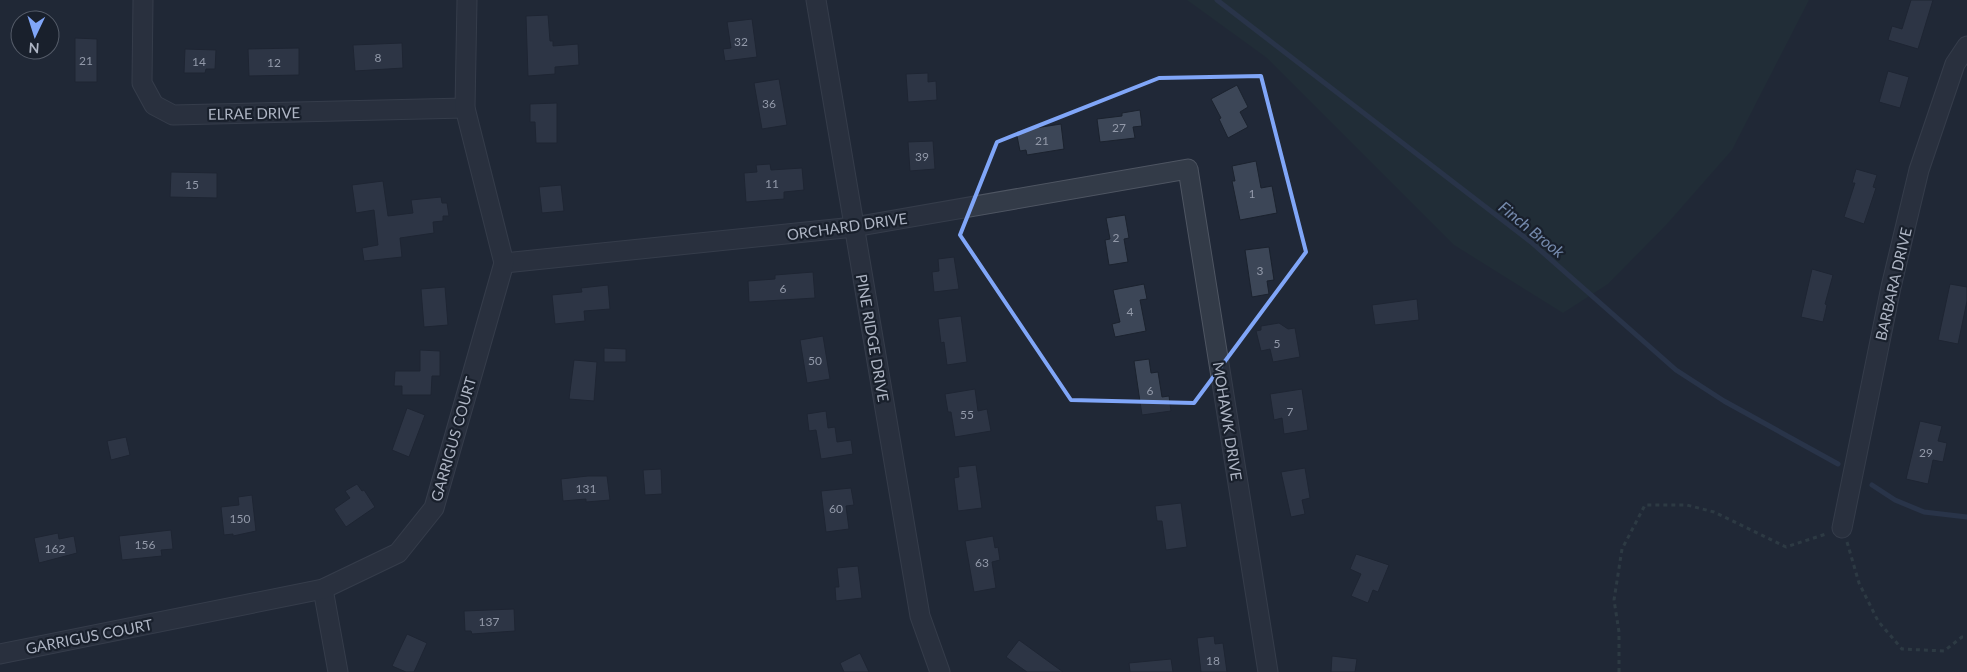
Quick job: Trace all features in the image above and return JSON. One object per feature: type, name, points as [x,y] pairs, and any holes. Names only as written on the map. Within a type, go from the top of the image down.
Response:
[{"type":"street","name":"ELRAE DRIVE","points":[[143,0],[142,83],[154,105],[173,115],[465,108]]},
{"type":"street","points":[[467,0],[465,108],[504,263]]},
{"type":"street","name":"PINE RIDGE DRIVE","points":[[816,0],[920,616],[940,672]]},
{"type":"street","name":"BARBARA DRIVE","points":[[1842,528],[1889,296],[1919,170],[1955,64],[1967,46]]},
{"type":"street","name":"ORCHARD DRIVE","points":[[504,263],[854,227],[1188,169]]},
{"type":"street","name":"MOHAWK DRIVE","points":[[1188,169],[1268,672]]},
{"type":"street","name":"GARRIGUS COURT","points":[[0,654],[323,589],[398,553],[434,508],[504,263]]},
{"type":"street","points":[[323,589],[338,672]]},
{"type":"path","points":[[1619,672],[1619,632],[1614,600],[1616,583],[1622,549],[1645,504],[1687,505],[1714,512],[1786,547],[1842,528],[1859,583],[1878,621],[1902,649],[1944,651],[1962,637],[1967,638]]},
{"type":"highlighted area","points":[[1261,76],[1306,252],[1194,403],[1071,400],[960,235],[997,142],[1159,78]]},
{"type":"shaded area","points":[[1187,0],[1809,0],[1732,150],[1667,224],[1608,284],[1563,313],[1454,245],[1267,58]]},
{"type":"building","points":[[1911,0],[1933,0],[1918,49],[1888,40],[1892,26],[1902,29]]},
{"type":"building","points":[[548,15],[550,41],[553,41],[553,46],[578,44],[579,65],[555,67],[555,74],[528,76],[526,16]]},
{"type":"building","points":[[752,19],[757,57],[725,61],[723,49],[731,48],[727,22]]},
{"type":"building","points":[[75,38],[97,39],[97,82],[75,82]]},
{"type":"building","points":[[402,43],[403,68],[355,71],[353,45]]},
{"type":"building","points":[[299,48],[299,75],[249,76],[248,49]]},
{"type":"building","points":[[185,49],[216,50],[215,69],[206,69],[205,73],[184,73]]},
{"type":"building","points":[[1888,71],[1909,77],[1900,108],[1879,102]]},
{"type":"building","points":[[928,73],[928,82],[936,81],[937,100],[908,102],[906,74]]},
{"type":"building","points":[[779,79],[787,125],[762,129],[754,83]]},
{"type":"building","points":[[1237,85],[1248,107],[1240,112],[1248,127],[1228,138],[1219,119],[1221,118],[1211,99]]},
{"type":"building","points":[[557,103],[557,143],[536,143],[535,122],[530,122],[530,104]]},
{"type":"building","points":[[1140,110],[1142,126],[1133,127],[1135,138],[1100,142],[1097,119],[1122,116],[1122,113]]},
{"type":"building","points":[[1061,124],[1064,149],[1027,155],[1026,150],[1020,151],[1016,131]]},
{"type":"building","points":[[933,141],[935,169],[910,171],[908,142]]},
{"type":"building","points":[[1256,161],[1261,188],[1272,186],[1277,213],[1240,220],[1232,181],[1235,181],[1232,166]]},
{"type":"building","points":[[770,164],[771,170],[802,168],[804,190],[784,192],[784,199],[746,202],[744,173],[757,172],[756,165]]},
{"type":"building","points":[[1856,169],[1877,175],[1873,187],[1876,188],[1864,224],[1844,217],[1855,183],[1852,183]]},
{"type":"building","points":[[171,172],[217,173],[217,198],[170,197]]},
{"type":"building","points":[[383,181],[388,216],[413,213],[411,200],[441,197],[442,203],[447,203],[449,216],[443,216],[443,221],[433,222],[434,233],[400,238],[402,257],[364,261],[362,248],[378,245],[374,210],[356,213],[352,185]]},
{"type":"building","points":[[561,185],[564,211],[542,213],[539,187]]},
{"type":"building","points":[[1125,215],[1129,238],[1124,239],[1128,262],[1109,265],[1105,240],[1110,239],[1106,218]]},
{"type":"building","points":[[1269,247],[1274,280],[1267,281],[1269,294],[1252,297],[1245,250]]},
{"type":"building","points":[[954,257],[959,289],[934,292],[932,272],[939,271],[938,259]]},
{"type":"building","points":[[1812,269],[1833,275],[1825,304],[1827,305],[1823,322],[1801,317]]},
{"type":"building","points":[[813,272],[815,298],[749,302],[748,281],[775,279],[775,275]]},
{"type":"building","points":[[1144,284],[1147,299],[1140,300],[1146,331],[1115,337],[1112,324],[1120,322],[1113,290]]},
{"type":"building","points":[[1950,284],[1967,287],[1967,301],[1958,344],[1938,340]]},
{"type":"building","points":[[608,285],[610,309],[584,311],[585,321],[555,324],[552,295],[582,292],[581,288]]},
{"type":"building","points":[[445,287],[448,325],[424,327],[421,289]]},
{"type":"building","points":[[1417,299],[1419,320],[1375,325],[1372,305]]},
{"type":"building","points":[[961,316],[967,362],[947,365],[944,342],[941,343],[938,319]]},
{"type":"building","points":[[1279,323],[1288,329],[1295,328],[1300,357],[1273,362],[1270,349],[1261,351],[1256,331],[1261,330],[1261,326]]},
{"type":"building","points":[[823,336],[830,379],[807,383],[800,340]]},
{"type":"building","points":[[604,348],[626,349],[626,362],[604,362]]},
{"type":"building","points":[[420,350],[440,351],[440,376],[432,376],[431,395],[402,395],[402,386],[394,386],[395,371],[420,371]]},
{"type":"building","points":[[1149,359],[1151,373],[1158,372],[1162,397],[1169,396],[1171,411],[1142,415],[1134,361]]},
{"type":"building","points":[[574,360],[597,362],[594,401],[569,399]]},
{"type":"building","points":[[975,389],[978,411],[987,409],[991,431],[955,437],[951,412],[948,412],[945,394]]},
{"type":"building","points":[[1302,389],[1308,430],[1284,434],[1282,418],[1274,420],[1270,394]]},
{"type":"building","points":[[407,408],[425,415],[409,457],[392,450]]},
{"type":"building","points":[[826,411],[828,428],[835,427],[837,442],[851,440],[853,454],[821,459],[816,430],[809,431],[807,414]]},
{"type":"building","points":[[1920,421],[1942,426],[1938,441],[1947,443],[1943,462],[1933,460],[1928,484],[1906,479]]},
{"type":"building","points":[[126,437],[130,455],[111,460],[107,441]]},
{"type":"building","points":[[976,465],[982,508],[958,511],[954,478],[959,477],[958,467]]},
{"type":"building","points":[[1305,468],[1310,498],[1302,500],[1305,514],[1291,517],[1281,472]]},
{"type":"building","points":[[661,469],[662,494],[645,495],[643,470]]},
{"type":"building","points":[[607,476],[610,500],[586,502],[586,499],[563,501],[561,479]]},
{"type":"building","points":[[357,484],[362,491],[364,490],[375,507],[346,527],[334,509],[350,498],[345,491]]},
{"type":"building","points":[[851,488],[854,505],[846,506],[849,529],[826,532],[821,491]]},
{"type":"building","points":[[252,495],[256,531],[233,536],[233,534],[224,535],[221,507],[239,505],[238,497]]},
{"type":"building","points":[[1181,503],[1187,547],[1166,550],[1162,521],[1157,521],[1155,506]]},
{"type":"building","points":[[171,530],[173,549],[161,550],[162,556],[122,560],[119,536]]},
{"type":"building","points":[[58,533],[59,539],[74,536],[77,553],[39,563],[34,538]]},
{"type":"building","points":[[993,536],[995,548],[998,547],[1000,560],[992,562],[996,588],[974,592],[965,541]]},
{"type":"building","points":[[1356,554],[1389,565],[1378,592],[1373,590],[1368,603],[1351,596],[1361,574],[1350,569]]},
{"type":"building","points":[[858,566],[862,598],[836,601],[835,587],[839,587],[837,568]]},
{"type":"building","points":[[514,609],[515,631],[472,634],[471,631],[465,631],[464,611]]},
{"type":"building","points":[[407,634],[427,643],[414,672],[406,672],[392,666]]},
{"type":"building","points":[[1214,636],[1215,644],[1223,643],[1227,672],[1201,672],[1197,638]]},
{"type":"building","points":[[1019,640],[1063,672],[1027,672],[1006,657]]},
{"type":"building","points":[[860,653],[869,672],[844,672],[840,663]]},
{"type":"building","points":[[1332,656],[1357,659],[1355,672],[1331,672]]},
{"type":"building","points":[[1171,659],[1173,672],[1130,672],[1129,663]]},
{"type":"waterway","name":"Finch Brook","points":[[1217,0],[1531,242],[1676,370],[1724,401],[1838,464]]},
{"type":"waterway","name":"Finch Brook","points":[[1872,485],[1895,500],[1924,512],[1967,517]]}]
